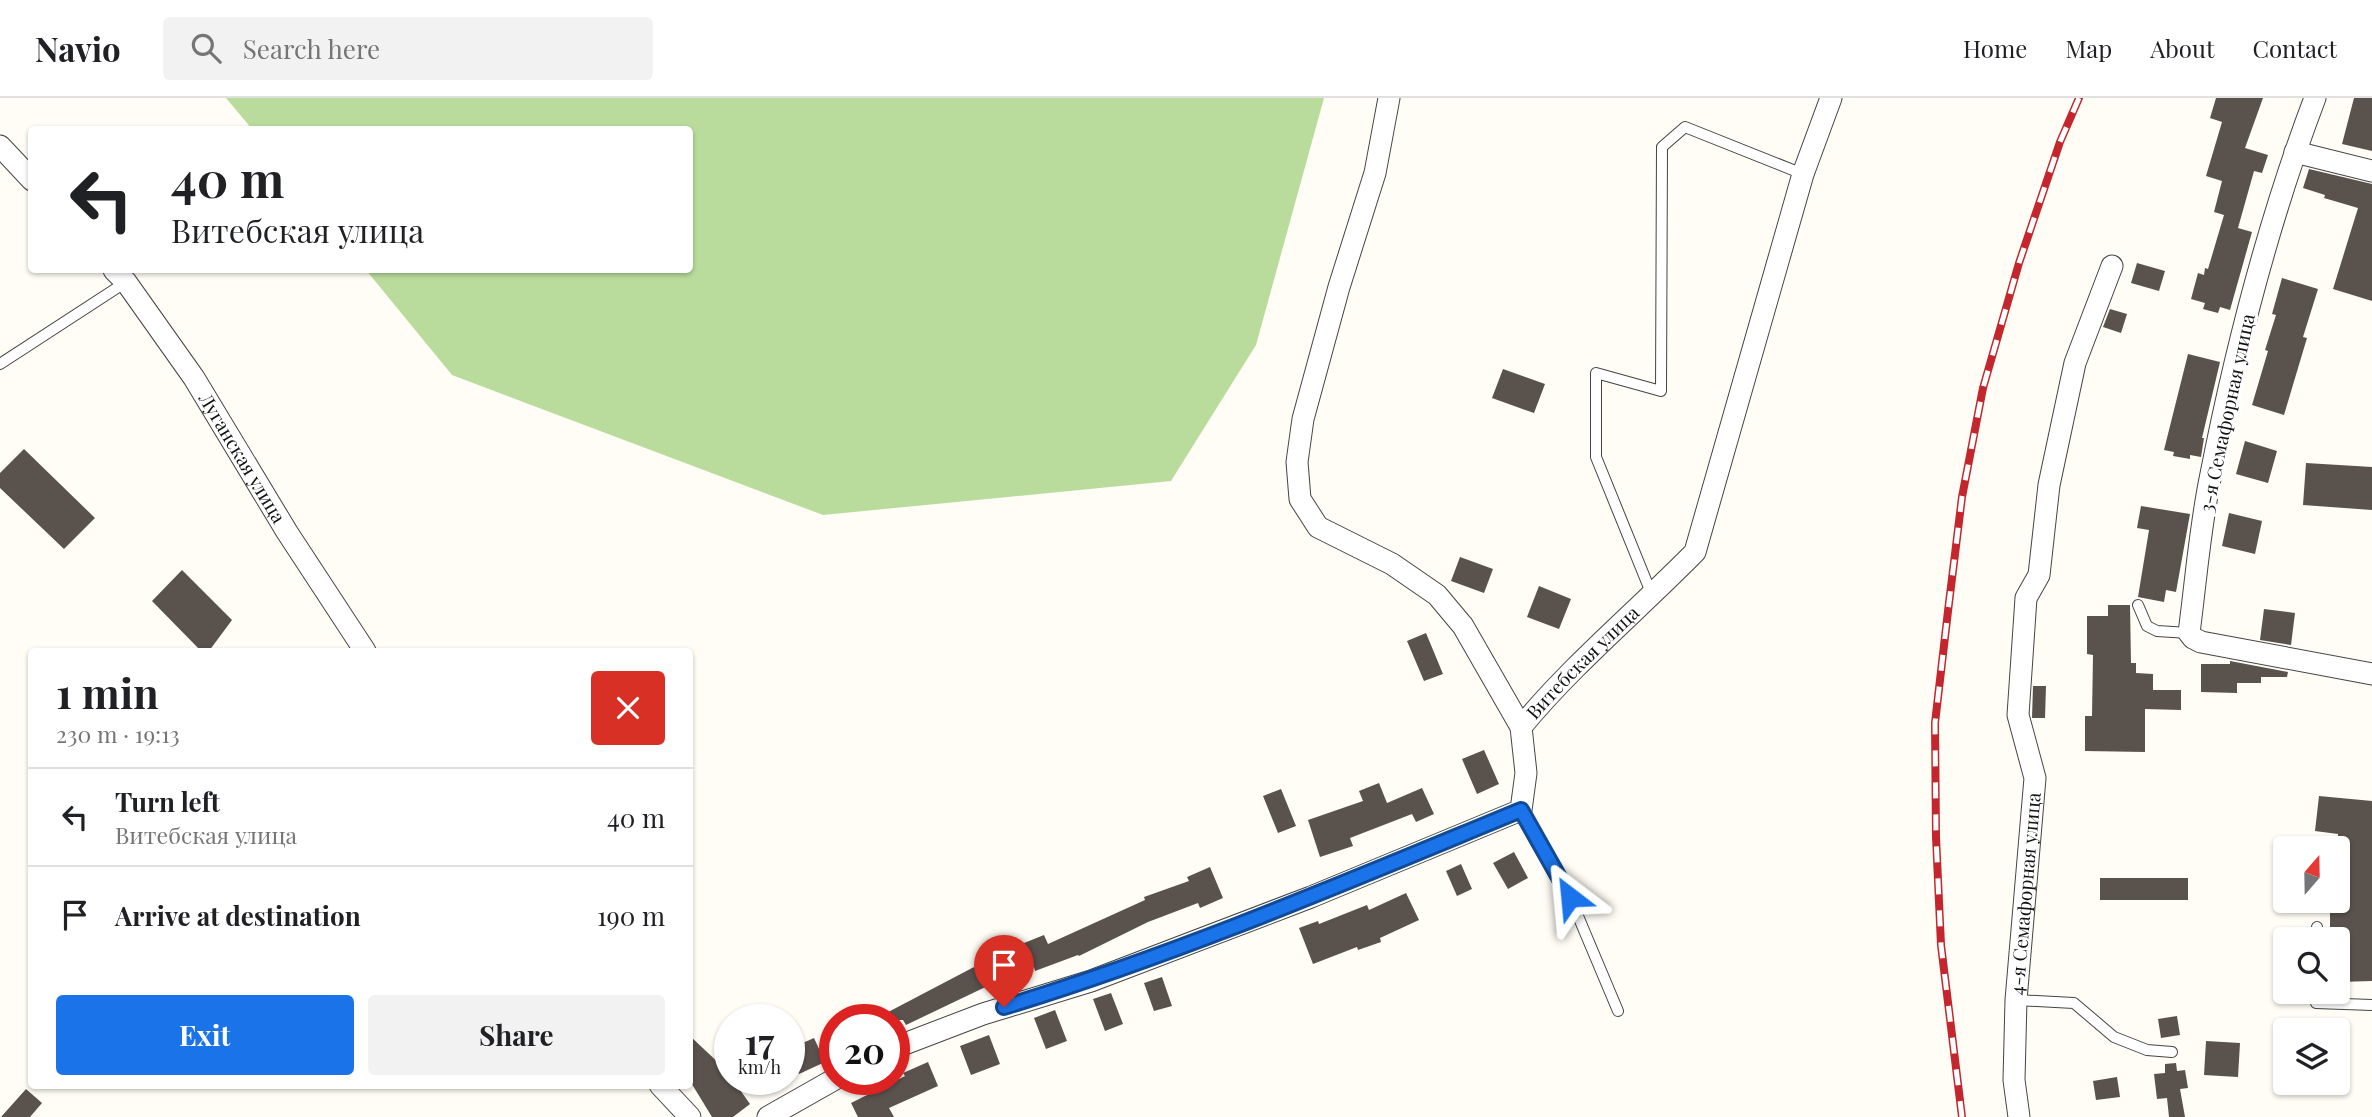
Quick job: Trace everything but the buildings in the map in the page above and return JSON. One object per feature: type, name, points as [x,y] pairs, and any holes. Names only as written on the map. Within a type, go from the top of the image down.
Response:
[{"type":"street","points":[[1389,98],[1376,173],[1339,287],[1303,419],[1297,462],[1300,499],[1318,527],[1392,564],[1437,596],[1463,625],[1521,727]]},
{"type":"street","name":"Витебская улица","points":[[1521,810],[1526,773],[1521,727],[1552,689],[1695,552],[1803,174],[1831,98]]},
{"type":"street","name":"3-я Семафорная улица","points":[[2189,632],[2210,475],[2253,292],[2295,152],[2315,98]]},
{"type":"street","points":[[0,146],[28,176]]},
{"type":"street","points":[[2295,152],[2372,171]]},
{"type":"street","name":"4-я Семафорная улица","points":[[2019,1117],[2014,1080],[2016,1000],[2035,778],[2018,715],[2026,598],[2039,575],[2049,485],[2075,363],[2112,266]]},
{"type":"street","name":"Луганская улица","points":[[120,276],[194,378],[287,532],[363,648]]},
{"type":"street","points":[[2189,632],[2201,642],[2372,674]]},
{"type":"street","points":[[910,1042],[983,1014],[1091,981],[1311,897],[1521,810]]},
{"type":"street","points":[[768,1117],[819,1088]]},
{"type":"street","points":[[664,1089],[690,1117]]},
{"type":"lane","points":[[1652,595],[1597,457],[1596,373],[1661,391],[1662,147],[1685,127],[1803,174]]},
{"type":"lane","points":[[0,364],[120,276]]},
{"type":"lane","points":[[2138,605],[2147,626],[2157,631],[2189,632]]},
{"type":"lane","points":[[1521,810],[1570,897],[1618,1011]]},
{"type":"lane","points":[[2016,1000],[2074,1003],[2114,1037],[2147,1050],[2172,1052]]},
{"type":"lane","points":[[2344,1004],[2372,1005]]},
{"type":"green space","points":[[226,98],[1324,98],[1256,345],[1171,481],[823,515],[452,375],[368,273],[693,273],[693,126],[249,126]]},
{"type":"railway","points":[[1962,1117],[1941,945],[1935,723],[1962,497],[1983,388],[2019,263],[2060,142],[2079,98]]},
{"type":"route","points":[[1004,1007],[1091,981],[1311,897],[1521,810],[1570,897]]}]
